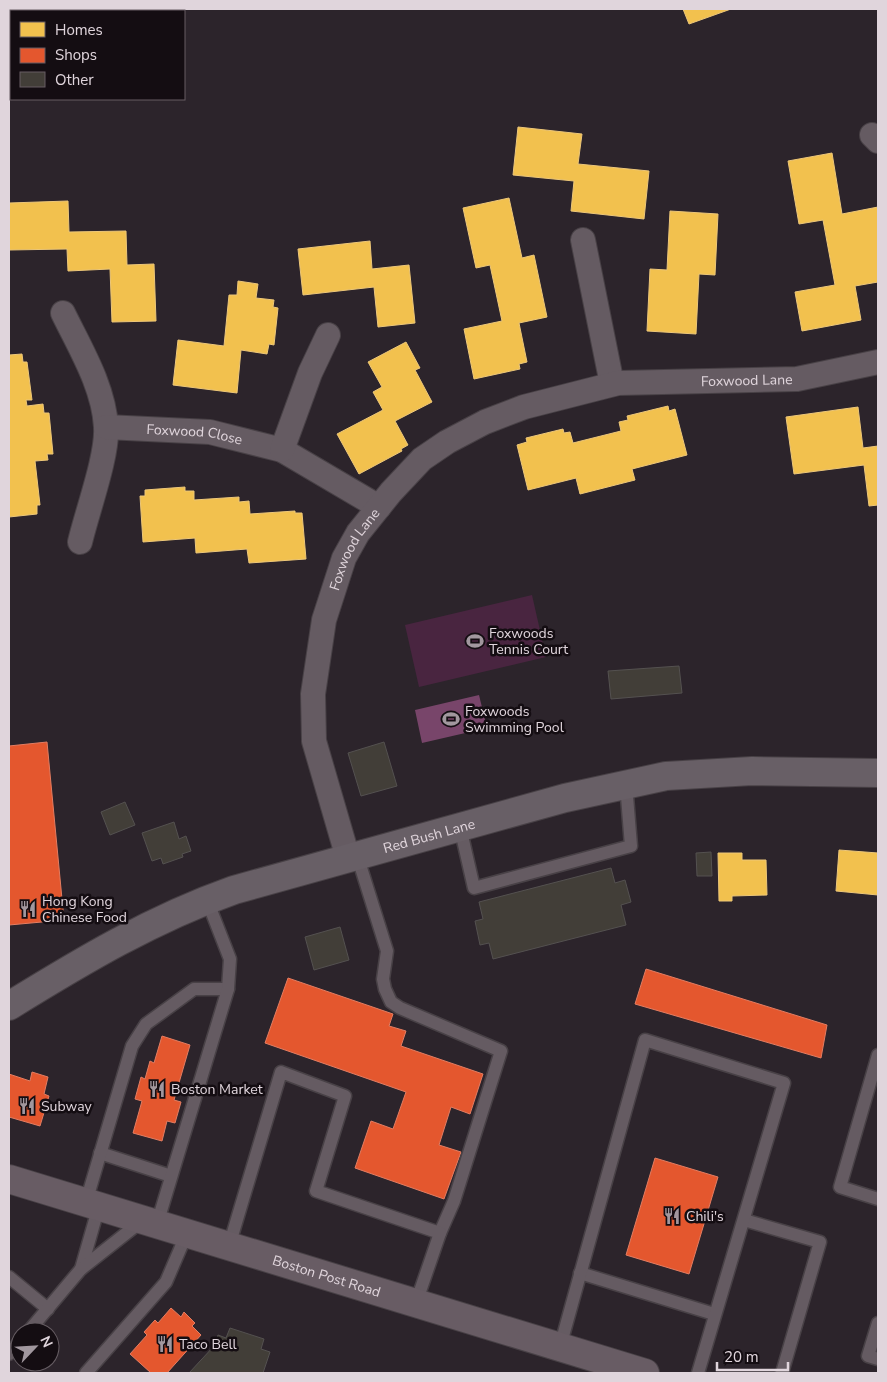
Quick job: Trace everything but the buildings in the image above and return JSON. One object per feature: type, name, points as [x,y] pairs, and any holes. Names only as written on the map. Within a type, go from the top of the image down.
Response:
[{"type":"main road","name":"Boston Post Road","points":[[9,1179],[645,1373]]},
{"type":"street","points":[[583,240],[612,384]]},
{"type":"street","points":[[63,313],[84,356],[99,394],[106,427],[104,450],[80,542]]},
{"type":"street","points":[[282,450],[310,372],[328,335]]},
{"type":"street","name":"Foxwood Lane","points":[[352,857],[314,741],[313,694],[324,620],[335,581],[349,550],[379,507],[422,459],[447,442],[484,422],[524,407],[612,384],[798,379],[878,362]]},
{"type":"street","name":"Foxwood Close","points":[[106,427],[210,432],[282,450],[379,507]]},
{"type":"street","name":"Red Bush Lane","points":[[9,1006],[82,961],[148,925],[207,900],[460,827],[626,784],[666,776],[715,772],[878,773]]},
{"type":"lane","points":[[460,827],[474,888],[631,846],[626,784]]},
{"type":"lane","points":[[352,857],[387,951],[383,979],[391,1002],[400,1008],[501,1051],[454,1201],[440,1233],[416,1303]]},
{"type":"lane","points":[[37,1322],[81,1269],[150,1222],[171,1176],[228,989],[230,958],[207,900]]},
{"type":"lane","points":[[81,1269],[100,1153],[132,1046],[146,1024],[194,989],[228,989]]},
{"type":"lane","points":[[560,1348],[645,1040],[784,1083],[698,1373]]},
{"type":"lane","points":[[878,1055],[840,1187],[878,1199]]},
{"type":"lane","points":[[229,1246],[281,1072],[345,1096],[316,1191],[440,1233]]},
{"type":"lane","points":[[100,1153],[171,1176]]},
{"type":"lane","points":[[744,1220],[820,1242],[782,1373]]},
{"type":"lane","points":[[86,1373],[166,1282],[187,1233]]},
{"type":"lane","points":[[580,1273],[714,1314]]},
{"type":"lane","points":[[9,1278],[48,1309]]},
{"type":"lane","points":[[878,1324],[868,1356],[878,1359]]},
{"type":"shaded area","name":"Foxwoods Tennis Court","points":[[532,595],[546,657],[419,687],[405,625]]},
{"type":"shaded area","name":"Foxwoods Swimming Pool","points":[[479,695],[487,728],[422,743],[415,710]]},
{"type":"place","name":"Foxwoods Tennis Court","points":[[475,641]]},
{"type":"place","name":"Foxwoods Swimming Pool","points":[[451,719]]},
{"type":"place","name":"Hong Kong Chinese Food","points":[[28,909]]},
{"type":"place","name":"Boston Market","points":[[157,1089]]},
{"type":"place","name":"Subway","points":[[27,1106]]},
{"type":"place","name":"Chili's","points":[[672,1216]]},
{"type":"place","name":"Taco Bell","points":[[165,1344]]}]
